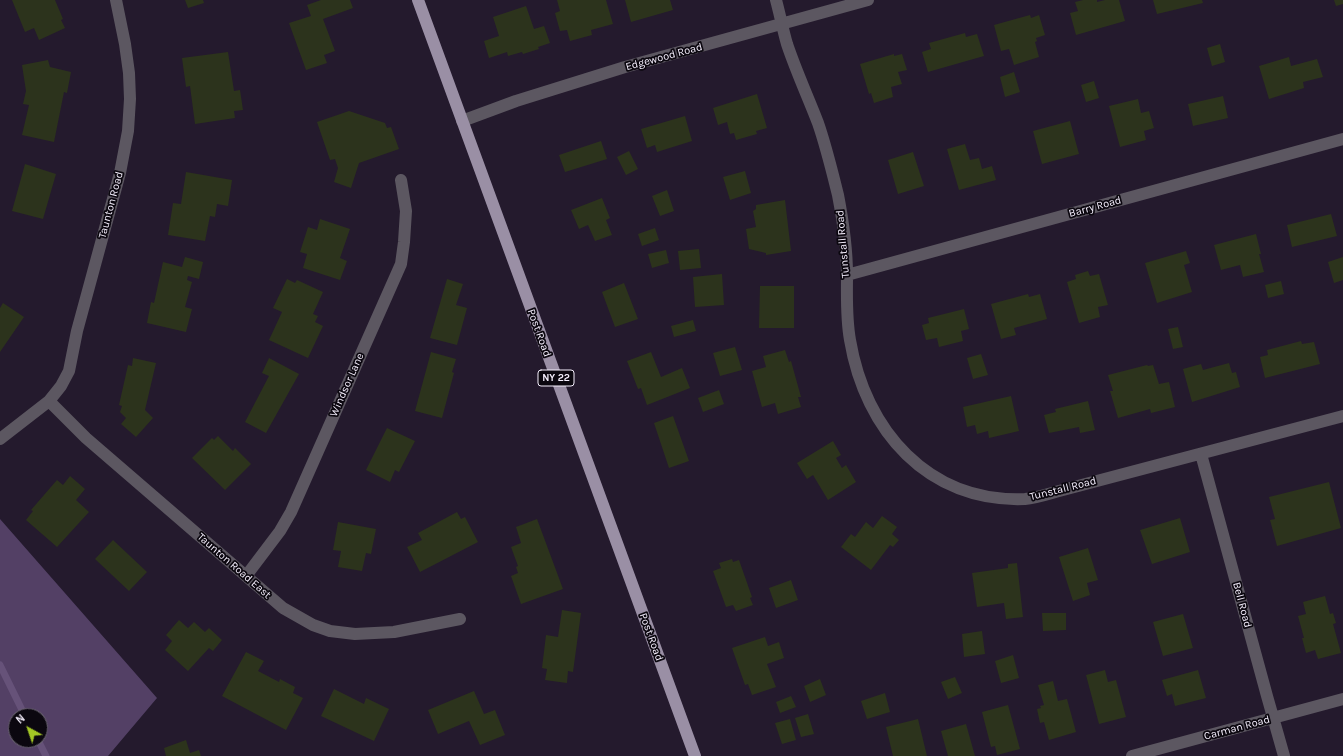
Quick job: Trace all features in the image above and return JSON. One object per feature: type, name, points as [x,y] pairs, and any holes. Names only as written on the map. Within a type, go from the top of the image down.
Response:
[{"type":"main road","name":"Post Road","points":[[418,0],[695,756]]},
{"type":"street","name":"Taunton Road","points":[[0,439],[49,401],[61,386],[69,370],[77,331],[120,173],[128,131],[130,99],[129,73],[126,44],[116,0]]},
{"type":"street","name":"Tunstall Road","points":[[776,0],[792,59],[818,124],[833,174],[846,250],[847,304],[850,338],[858,372],[868,399],[878,419],[902,450],[929,474],[955,488],[981,496],[1026,499],[1054,493],[1343,416]]},
{"type":"street","name":"Edgewood Road","points":[[462,121],[516,101],[610,72],[868,0]]},
{"type":"street","name":"Barry Road","points":[[847,275],[1343,139]]},
{"type":"street","name":"Windsor Lane","points":[[246,576],[280,531],[290,512],[401,264],[406,211],[401,180]]},
{"type":"street","name":"Taunton Road East","points":[[49,401],[86,438],[283,608],[313,625],[330,631],[355,634],[394,632],[460,619]]},
{"type":"street","name":"Bell Road","points":[[1201,454],[1284,756]]},
{"type":"street","name":"Carman Road","points":[[1132,756],[1343,699]]},
{"type":"shaded area","points":[[0,519],[157,698],[108,756],[0,756]]},
{"type":"building","points":[[12,0],[55,0],[65,28],[39,40],[34,28],[25,32]]},
{"type":"building","points":[[185,0],[203,0],[204,3],[188,8]]},
{"type":"building","points":[[321,0],[350,0],[353,8],[323,19],[335,51],[324,55],[327,63],[306,70],[289,23],[311,16],[307,5]]},
{"type":"building","points":[[557,0],[606,0],[613,24],[591,30],[592,35],[570,41],[567,30],[560,31],[555,13],[560,11]]},
{"type":"building","points":[[625,0],[670,0],[673,10],[631,22]]},
{"type":"building","points":[[1083,0],[1097,0],[1097,2],[1105,0],[1119,0],[1125,21],[1076,35],[1070,13],[1078,11],[1075,2]]},
{"type":"building","points":[[1153,0],[1202,0],[1203,3],[1157,14]]},
{"type":"building","points":[[1334,0],[1343,0],[1343,4],[1336,6]]},
{"type":"building","points":[[526,6],[534,29],[544,26],[550,43],[538,47],[539,49],[523,54],[522,52],[508,56],[507,52],[489,58],[484,41],[499,36],[493,17]]},
{"type":"building","points":[[1030,15],[1031,18],[1039,15],[1045,35],[1036,38],[1037,41],[1035,42],[1039,57],[1014,65],[1009,49],[1001,51],[994,25]]},
{"type":"building","points":[[965,33],[966,37],[977,34],[984,56],[928,72],[922,52],[931,49],[929,43]]},
{"type":"building","points":[[1220,44],[1225,62],[1212,66],[1207,48]]},
{"type":"building","points":[[228,52],[234,91],[240,90],[243,110],[234,111],[235,118],[195,124],[190,86],[186,87],[182,58]]},
{"type":"building","points":[[894,54],[894,56],[902,54],[907,70],[898,72],[902,84],[891,87],[893,97],[874,103],[871,93],[869,94],[860,64]]},
{"type":"building","points":[[1289,57],[1291,66],[1317,59],[1323,77],[1303,82],[1304,88],[1269,99],[1259,66]]},
{"type":"building","points":[[48,60],[50,67],[71,72],[67,93],[64,92],[54,142],[22,135],[29,105],[23,104],[26,91],[22,65]]},
{"type":"building","points":[[1014,72],[1020,92],[1005,97],[1000,77]]},
{"type":"building","points":[[1094,81],[1099,98],[1086,102],[1081,85]]},
{"type":"building","points":[[757,94],[767,128],[756,131],[757,134],[736,140],[734,133],[730,134],[727,122],[718,125],[713,108]]},
{"type":"building","points":[[1223,96],[1228,118],[1193,126],[1188,104]]},
{"type":"building","points":[[1138,99],[1141,113],[1149,111],[1154,128],[1144,131],[1146,140],[1120,147],[1109,106]]},
{"type":"building","points":[[349,111],[385,123],[387,128],[391,127],[399,149],[359,163],[351,188],[334,182],[338,168],[335,159],[330,160],[317,122]]},
{"type":"building","points":[[685,116],[692,141],[657,152],[655,145],[647,148],[641,129]]},
{"type":"building","points":[[1070,121],[1079,154],[1042,164],[1033,131]]},
{"type":"building","points":[[601,141],[607,159],[565,172],[559,155]]},
{"type":"building","points":[[965,144],[970,160],[979,158],[982,169],[992,166],[996,180],[959,190],[947,149]]},
{"type":"building","points":[[629,151],[638,169],[626,175],[617,157]]},
{"type":"building","points":[[913,152],[924,186],[898,194],[888,160]]},
{"type":"building","points":[[25,164],[56,174],[43,219],[12,211]]},
{"type":"building","points":[[745,171],[751,193],[730,200],[723,177]]},
{"type":"building","points":[[186,172],[232,180],[228,206],[217,204],[215,217],[210,216],[205,241],[168,235],[173,203],[181,204]]},
{"type":"building","points":[[667,190],[674,211],[660,216],[652,196]]},
{"type":"building","points":[[602,198],[610,218],[606,220],[612,235],[595,241],[588,225],[579,229],[571,210]]},
{"type":"building","points":[[785,200],[791,251],[766,255],[766,253],[749,249],[746,229],[756,227],[753,211],[756,209],[756,205]]},
{"type":"building","points":[[1331,214],[1337,236],[1292,247],[1287,225]]},
{"type":"building","points":[[320,219],[350,229],[340,258],[347,261],[340,280],[303,268],[307,254],[300,252],[308,227],[317,230]]},
{"type":"building","points":[[655,228],[659,240],[642,246],[638,234]]},
{"type":"building","points":[[1256,234],[1264,272],[1243,277],[1240,265],[1221,270],[1214,245]]},
{"type":"building","points":[[699,249],[701,268],[680,270],[678,251]]},
{"type":"building","points":[[666,250],[669,263],[652,268],[648,254]]},
{"type":"building","points":[[1186,251],[1190,263],[1184,265],[1192,292],[1157,303],[1145,263]]},
{"type":"building","points":[[185,257],[203,262],[199,279],[188,276],[187,280],[192,282],[185,307],[192,309],[186,332],[147,323],[151,302],[154,303],[163,262],[182,267]]},
{"type":"building","points":[[1343,257],[1343,280],[1334,283],[1328,262]]},
{"type":"building","points":[[1088,271],[1090,276],[1099,274],[1108,305],[1098,307],[1100,317],[1079,323],[1067,282],[1076,279],[1075,275]]},
{"type":"building","points":[[722,274],[724,305],[695,307],[693,277]]},
{"type":"building","points":[[287,279],[295,283],[297,280],[323,292],[313,314],[318,316],[315,322],[323,326],[308,358],[269,340],[282,312],[273,308]]},
{"type":"building","points":[[447,279],[463,284],[456,305],[467,308],[457,345],[430,338]]},
{"type":"building","points":[[1281,281],[1284,294],[1268,298],[1265,285]]},
{"type":"building","points":[[624,283],[638,319],[615,327],[602,292]]},
{"type":"building","points":[[760,286],[794,286],[794,328],[759,328]]},
{"type":"building","points":[[1028,294],[1029,297],[1040,294],[1047,319],[1014,328],[1016,335],[1001,339],[991,304]]},
{"type":"building","points":[[3,303],[24,317],[0,352],[0,308]]},
{"type":"building","points":[[964,309],[969,329],[961,331],[963,341],[939,347],[937,338],[926,340],[922,325],[929,323],[928,318]]},
{"type":"building","points":[[693,320],[696,331],[674,337],[671,326]]},
{"type":"building","points":[[1178,327],[1183,347],[1173,349],[1168,329]]},
{"type":"building","points":[[1301,341],[1302,344],[1314,342],[1320,364],[1265,378],[1260,357],[1268,355],[1267,350]]},
{"type":"building","points":[[735,347],[742,370],[720,376],[713,353]]},
{"type":"building","points":[[785,350],[789,362],[791,361],[801,397],[798,397],[801,407],[778,414],[775,403],[762,407],[752,371],[766,367],[763,356]]},
{"type":"building","points":[[431,352],[456,359],[452,372],[454,373],[442,418],[415,411]]},
{"type":"building","points":[[651,352],[661,377],[682,368],[690,388],[647,405],[641,388],[638,389],[627,361]]},
{"type":"building","points":[[981,354],[988,375],[973,379],[967,358]]},
{"type":"building","points":[[133,358],[156,363],[145,410],[153,418],[136,437],[121,424],[126,418],[120,412],[122,406],[119,405],[128,365],[132,366]]},
{"type":"building","points":[[269,358],[299,374],[266,433],[245,422],[269,376],[262,373]]},
{"type":"building","points":[[1229,363],[1232,373],[1236,372],[1240,387],[1192,402],[1183,369],[1201,364],[1203,370]]},
{"type":"building","points":[[1147,365],[1153,365],[1159,384],[1169,382],[1175,407],[1151,413],[1150,409],[1118,418],[1110,391],[1113,391],[1108,375]]},
{"type":"building","points":[[719,390],[724,404],[703,412],[698,398]]},
{"type":"building","points":[[1011,396],[1019,431],[989,438],[988,431],[977,434],[975,425],[967,427],[963,407]]},
{"type":"building","points":[[1088,401],[1095,430],[1080,433],[1079,427],[1049,433],[1044,415],[1056,412],[1055,409]]},
{"type":"building","points":[[673,416],[689,461],[669,468],[654,423]]},
{"type":"building","points":[[387,428],[415,441],[399,472],[395,470],[390,482],[366,470]]},
{"type":"building","points":[[218,436],[233,451],[235,448],[251,464],[225,490],[192,458],[212,438],[214,440]]},
{"type":"building","points":[[833,441],[841,455],[836,458],[842,468],[846,465],[856,482],[828,500],[813,475],[807,479],[797,463]]},
{"type":"building","points":[[70,476],[85,489],[76,500],[89,512],[57,547],[26,520],[33,511],[31,510],[57,480],[63,485]]},
{"type":"building","points":[[1329,482],[1341,528],[1277,546],[1270,520],[1275,519],[1269,497]]},
{"type":"building","points":[[457,512],[461,519],[465,517],[478,542],[420,572],[407,547],[422,540],[418,533]]},
{"type":"building","points":[[882,516],[897,527],[892,534],[899,540],[893,547],[890,545],[871,570],[841,547],[851,534],[855,537],[866,522],[873,528]]},
{"type":"building","points":[[1180,518],[1190,552],[1152,564],[1140,530]]},
{"type":"building","points":[[537,519],[563,589],[521,604],[511,576],[518,573],[516,567],[518,566],[511,547],[521,543],[516,527]]},
{"type":"building","points":[[338,522],[376,529],[371,554],[366,553],[362,571],[338,567],[341,551],[333,550]]},
{"type":"building","points":[[113,540],[147,572],[129,591],[95,559]]},
{"type":"building","points":[[1088,548],[1098,580],[1087,583],[1090,595],[1073,601],[1059,557]]},
{"type":"building","points":[[732,559],[733,562],[739,560],[752,597],[750,598],[753,605],[736,611],[733,605],[726,607],[713,571],[721,568],[719,563]]},
{"type":"building","points":[[1017,563],[1023,617],[1006,619],[1004,603],[977,607],[972,573],[1008,568],[1008,564]]},
{"type":"building","points":[[791,580],[798,600],[776,608],[769,588]]},
{"type":"building","points":[[1325,596],[1330,614],[1333,613],[1336,623],[1333,624],[1341,653],[1318,659],[1315,650],[1306,653],[1302,638],[1304,638],[1298,616],[1306,614],[1303,602]]},
{"type":"building","points":[[562,610],[581,613],[573,672],[568,671],[567,683],[545,680],[547,669],[542,668],[546,635],[558,637]]},
{"type":"building","points":[[1042,613],[1066,613],[1066,630],[1043,631]]},
{"type":"building","points":[[1183,614],[1193,648],[1163,656],[1153,622]]},
{"type":"building","points":[[179,620],[188,628],[194,622],[205,632],[209,628],[222,640],[213,651],[209,648],[188,671],[165,650],[172,641],[166,635]]},
{"type":"building","points":[[982,631],[985,654],[964,657],[962,634]]},
{"type":"building","points":[[765,637],[768,646],[779,642],[784,658],[767,664],[776,687],[752,695],[748,684],[745,685],[732,648]]},
{"type":"building","points":[[246,652],[264,661],[258,671],[279,682],[280,679],[295,687],[293,693],[303,698],[286,730],[222,696]]},
{"type":"building","points":[[1013,655],[1019,678],[1001,683],[995,661]]},
{"type":"building","points":[[1105,670],[1108,682],[1116,680],[1126,717],[1099,724],[1086,675]]},
{"type":"building","points":[[1198,670],[1206,698],[1175,706],[1172,694],[1167,696],[1162,680]]},
{"type":"building","points":[[955,677],[962,693],[948,699],[941,682]]},
{"type":"building","points":[[820,679],[826,695],[810,702],[804,686]]},
{"type":"building","points":[[1053,681],[1058,701],[1067,699],[1076,732],[1049,740],[1044,722],[1040,723],[1037,709],[1044,705],[1038,685]]},
{"type":"building","points":[[334,689],[364,704],[366,698],[389,709],[374,741],[321,716]]},
{"type":"building","points":[[474,691],[484,714],[495,710],[505,735],[480,745],[469,721],[438,734],[428,710]]},
{"type":"building","points":[[885,693],[890,712],[867,719],[861,701]]},
{"type":"building","points":[[791,696],[796,707],[780,713],[776,702]]},
{"type":"building","points":[[1008,705],[1020,749],[997,755],[995,746],[991,747],[982,712]]},
{"type":"building","points":[[808,714],[814,734],[801,737],[795,718]]},
{"type":"building","points":[[790,719],[796,740],[782,744],[775,723]]},
{"type":"building","points":[[918,719],[927,756],[893,756],[886,727]]},
{"type":"building","points":[[966,724],[975,756],[948,756],[941,731]]},
{"type":"building","points":[[186,740],[190,753],[199,750],[201,756],[166,756],[164,748]]},
{"type":"waterway","points":[[0,665],[21,708]]},
{"type":"waterway","points":[[42,748],[46,756]]}]
